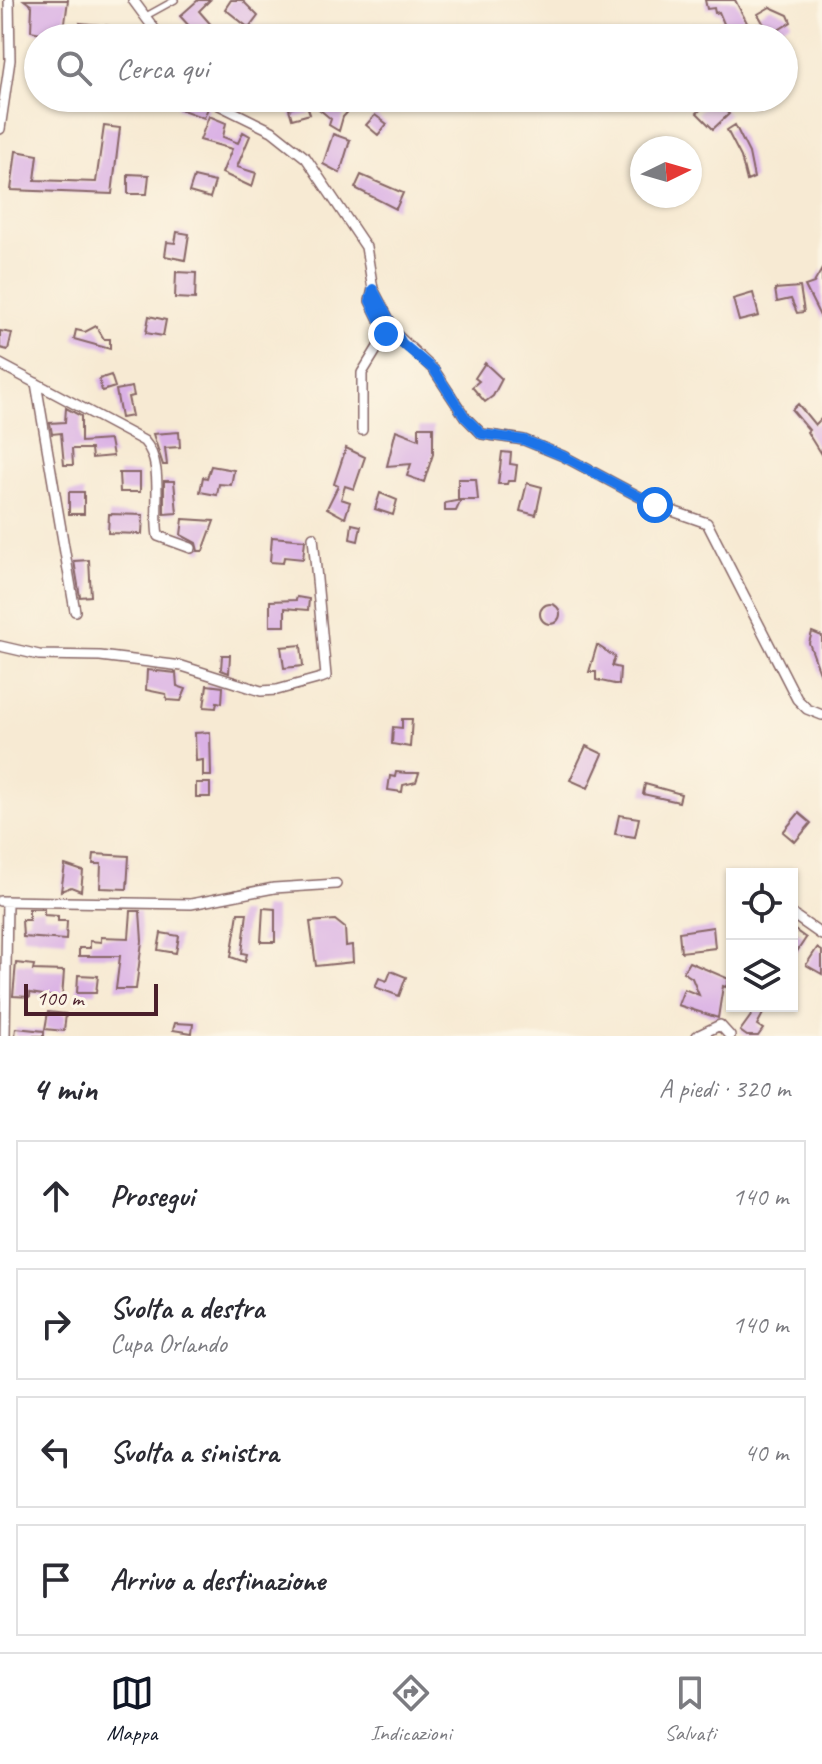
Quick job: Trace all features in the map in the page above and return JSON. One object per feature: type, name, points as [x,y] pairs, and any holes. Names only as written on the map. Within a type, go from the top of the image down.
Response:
[{"type":"street","points":[[0,129],[8,87],[5,46],[9,0]]},
{"type":"street","points":[[133,0],[151,24]]},
{"type":"street","points":[[233,112],[272,131],[306,158],[366,247],[373,289],[402,343],[434,370],[465,417],[482,434],[524,440],[563,456],[655,505],[707,523],[797,699],[802,706],[822,715]]},
{"type":"street","points":[[362,430],[362,373],[386,334],[370,301],[373,289]]},
{"type":"street","points":[[0,364],[144,441],[152,452],[155,471],[158,536],[191,548]]},
{"type":"street","points":[[36,383],[75,611]]},
{"type":"street","points":[[0,646],[26,653],[100,656],[182,666],[261,691],[277,690],[321,678],[326,676],[313,537]]},
{"type":"street","points":[[5,1036],[3,901],[191,904],[274,888],[336,884]]},
{"type":"street","points":[[798,918],[822,935]]},
{"type":"street","points":[[697,1036],[720,1025],[730,1036]]},
{"type":"lane","points":[[146,16],[175,0]]},
{"type":"building","points":[[24,0],[68,0],[65,24],[31,24],[32,6]]},
{"type":"building","points":[[198,0],[210,0],[199,11],[210,24],[187,24],[180,16]]},
{"type":"building","points":[[231,0],[242,0],[258,16],[252,24],[244,24],[225,9]]},
{"type":"building","points":[[705,0],[735,0],[748,24],[724,24],[719,12],[715,13],[714,8],[707,9]]},
{"type":"building","points":[[770,7],[788,15],[791,22],[764,24],[758,14]]},
{"type":"building","points":[[188,112],[206,112],[204,118]]},
{"type":"building","points":[[290,112],[310,114],[292,119]]},
{"type":"building","points":[[323,112],[348,112],[339,131],[329,125],[331,119]]},
{"type":"building","points":[[727,112],[729,114],[713,129],[697,113]]},
{"type":"building","points":[[375,115],[387,124],[378,135],[366,125]]},
{"type":"building","points":[[209,116],[226,123],[223,137],[238,143],[243,132],[250,136],[237,167],[256,173],[252,187],[222,173],[232,149],[200,140]]},
{"type":"building","points":[[735,125],[749,153],[754,178],[747,181],[741,157],[727,130]]},
{"type":"building","points":[[104,126],[120,128],[112,194],[11,190],[16,151],[38,155],[35,180],[96,182]]},
{"type":"building","points":[[333,134],[350,140],[340,173],[323,164]]},
{"type":"building","points":[[128,174],[149,175],[147,194],[128,194]]},
{"type":"building","points":[[361,175],[403,193],[396,209],[355,188]]},
{"type":"building","points":[[194,177],[215,182],[210,198],[189,192]]},
{"type":"building","points":[[177,232],[189,234],[185,260],[165,256],[167,242],[175,243]]},
{"type":"building","points":[[822,269],[822,320],[805,286],[814,283]]},
{"type":"building","points":[[176,272],[196,273],[195,299],[175,298]]},
{"type":"building","points":[[800,287],[804,312],[797,313],[791,299],[777,302],[775,289]]},
{"type":"building","points":[[753,293],[759,316],[739,321],[733,299]]},
{"type":"building","points":[[149,316],[166,320],[163,336],[146,333]]},
{"type":"building","points":[[96,326],[104,339],[110,339],[110,349],[74,339],[76,330],[85,332]]},
{"type":"building","points":[[0,331],[12,333],[8,350],[0,348]]},
{"type":"building","points":[[485,363],[502,379],[493,396],[485,402],[472,387],[479,381],[475,378]]},
{"type":"building","points":[[111,375],[115,387],[102,391],[99,379]]},
{"type":"building","points":[[132,387],[134,396],[128,397],[132,416],[121,418],[116,390]]},
{"type":"building","points":[[798,404],[815,425],[822,418],[822,456],[807,432],[809,430],[792,410]]},
{"type":"building","points":[[66,408],[81,416],[81,442],[110,440],[113,456],[92,458],[91,449],[72,449],[73,465],[64,465],[61,433],[52,434],[50,423],[65,422]]},
{"type":"building","points":[[419,427],[433,427],[433,454],[424,482],[407,476],[411,464],[387,466],[396,430],[419,439]]},
{"type":"building","points":[[179,432],[180,447],[165,448],[167,465],[163,465],[153,434]]},
{"type":"building","points":[[346,448],[365,457],[354,489],[345,486],[341,499],[350,502],[345,518],[327,508],[338,486],[334,484]]},
{"type":"building","points":[[502,452],[511,453],[510,464],[517,465],[515,481],[508,481],[507,484],[498,484]]},
{"type":"building","points":[[211,466],[234,470],[231,485],[219,484],[217,495],[200,492],[203,477],[207,478]]},
{"type":"building","points":[[119,473],[140,473],[140,492],[120,492]]},
{"type":"building","points":[[458,479],[476,479],[478,500],[458,500]]},
{"type":"building","points":[[164,481],[174,481],[177,513],[164,514]]},
{"type":"building","points":[[527,483],[542,487],[536,515],[520,511]]},
{"type":"building","points":[[69,492],[84,492],[84,514],[69,514]]},
{"type":"building","points":[[380,493],[397,500],[393,515],[375,509]]},
{"type":"building","points":[[461,500],[456,511],[445,511],[445,503]]},
{"type":"building","points":[[109,514],[143,515],[142,534],[108,533]]},
{"type":"building","points":[[183,519],[214,521],[203,551],[198,551],[196,543],[181,535]]},
{"type":"building","points":[[352,524],[361,526],[358,541],[350,539]]},
{"type":"building","points":[[272,537],[305,540],[303,559],[284,557],[283,563],[270,562]]},
{"type":"building","points":[[89,560],[91,596],[80,597],[74,561]]},
{"type":"building","points":[[297,597],[309,599],[308,610],[285,608],[285,626],[270,626],[270,601],[296,600]]},
{"type":"building","points":[[550,604],[557,607],[560,614],[557,621],[550,624],[543,621],[540,614],[543,607]]},
{"type":"building","points":[[812,632],[822,636],[822,678],[809,643]]},
{"type":"building","points":[[301,645],[303,666],[284,668],[281,647]]},
{"type":"building","points":[[597,645],[615,657],[612,666],[620,668],[619,685],[596,680],[596,672],[589,672]]},
{"type":"building","points":[[222,655],[230,655],[229,673],[221,670]]},
{"type":"building","points":[[147,670],[176,673],[177,686],[186,689],[181,701],[167,700],[166,694],[146,690]]},
{"type":"building","points":[[207,685],[223,687],[222,703],[217,702],[216,708],[204,707]]},
{"type":"building","points":[[402,719],[412,719],[410,747],[392,744],[393,727],[402,728]]},
{"type":"building","points":[[210,732],[211,776],[203,776],[203,760],[196,761],[195,733]]},
{"type":"building","points":[[586,746],[603,754],[588,788],[570,780]]},
{"type":"building","points":[[396,772],[419,773],[416,782],[403,785],[402,792],[388,790],[390,776],[395,777]]},
{"type":"building","points":[[196,783],[210,783],[210,797],[196,797]]},
{"type":"building","points":[[645,784],[681,794],[679,802],[643,794]]},
{"type":"building","points":[[799,813],[811,823],[795,842],[783,832]]},
{"type":"building","points":[[619,815],[639,818],[635,837],[615,834]]},
{"type":"building","points":[[94,854],[129,856],[127,889],[100,888],[101,864],[93,864]]},
{"type":"building","points":[[65,865],[83,871],[81,891],[71,887],[61,891]]},
{"type":"building","points":[[263,908],[275,909],[275,942],[261,942]]},
{"type":"building","points":[[29,909],[44,909],[44,915],[58,916],[58,921],[67,921],[66,940],[23,937],[22,920],[29,920]]},
{"type":"building","points":[[131,911],[140,911],[142,941],[136,989],[116,989],[120,956],[79,956],[79,948],[90,948],[90,941],[101,942],[101,937],[129,938]]},
{"type":"building","points":[[238,913],[247,913],[242,953],[247,954],[245,962],[231,957]]},
{"type":"building","points":[[335,920],[345,928],[346,946],[352,945],[353,962],[316,966],[310,922]]},
{"type":"building","points":[[713,927],[715,948],[681,952],[679,932]]},
{"type":"building","points":[[798,932],[806,938],[798,950]]},
{"type":"building","points":[[161,933],[179,936],[176,953],[158,950]]},
{"type":"building","points":[[817,948],[822,951],[822,974],[806,965]]},
{"type":"building","points":[[689,962],[726,978],[718,1018],[678,1005],[684,989],[699,995],[692,978],[683,972]]},
{"type":"building","points":[[16,963],[34,965],[33,970],[64,971],[62,998],[30,993],[30,997],[13,996]]},
{"type":"building","points":[[391,971],[406,977],[399,996],[375,987],[379,978],[387,981]]},
{"type":"building","points":[[78,975],[98,976],[96,993],[77,993]]},
{"type":"building","points":[[48,1012],[66,1014],[64,1031],[45,1029]]},
{"type":"building","points":[[754,1012],[764,1012],[757,1025],[763,1029],[758,1036],[747,1036],[740,1031]]},
{"type":"building","points":[[175,1023],[193,1024],[192,1033],[173,1030]]},
{"type":"building","points":[[16,1028],[44,1031],[44,1036],[15,1036]]},
{"type":"route","points":[[386,334],[370,301],[373,289],[402,343],[434,370],[465,417],[482,434],[524,440],[563,456],[655,505]]}]
